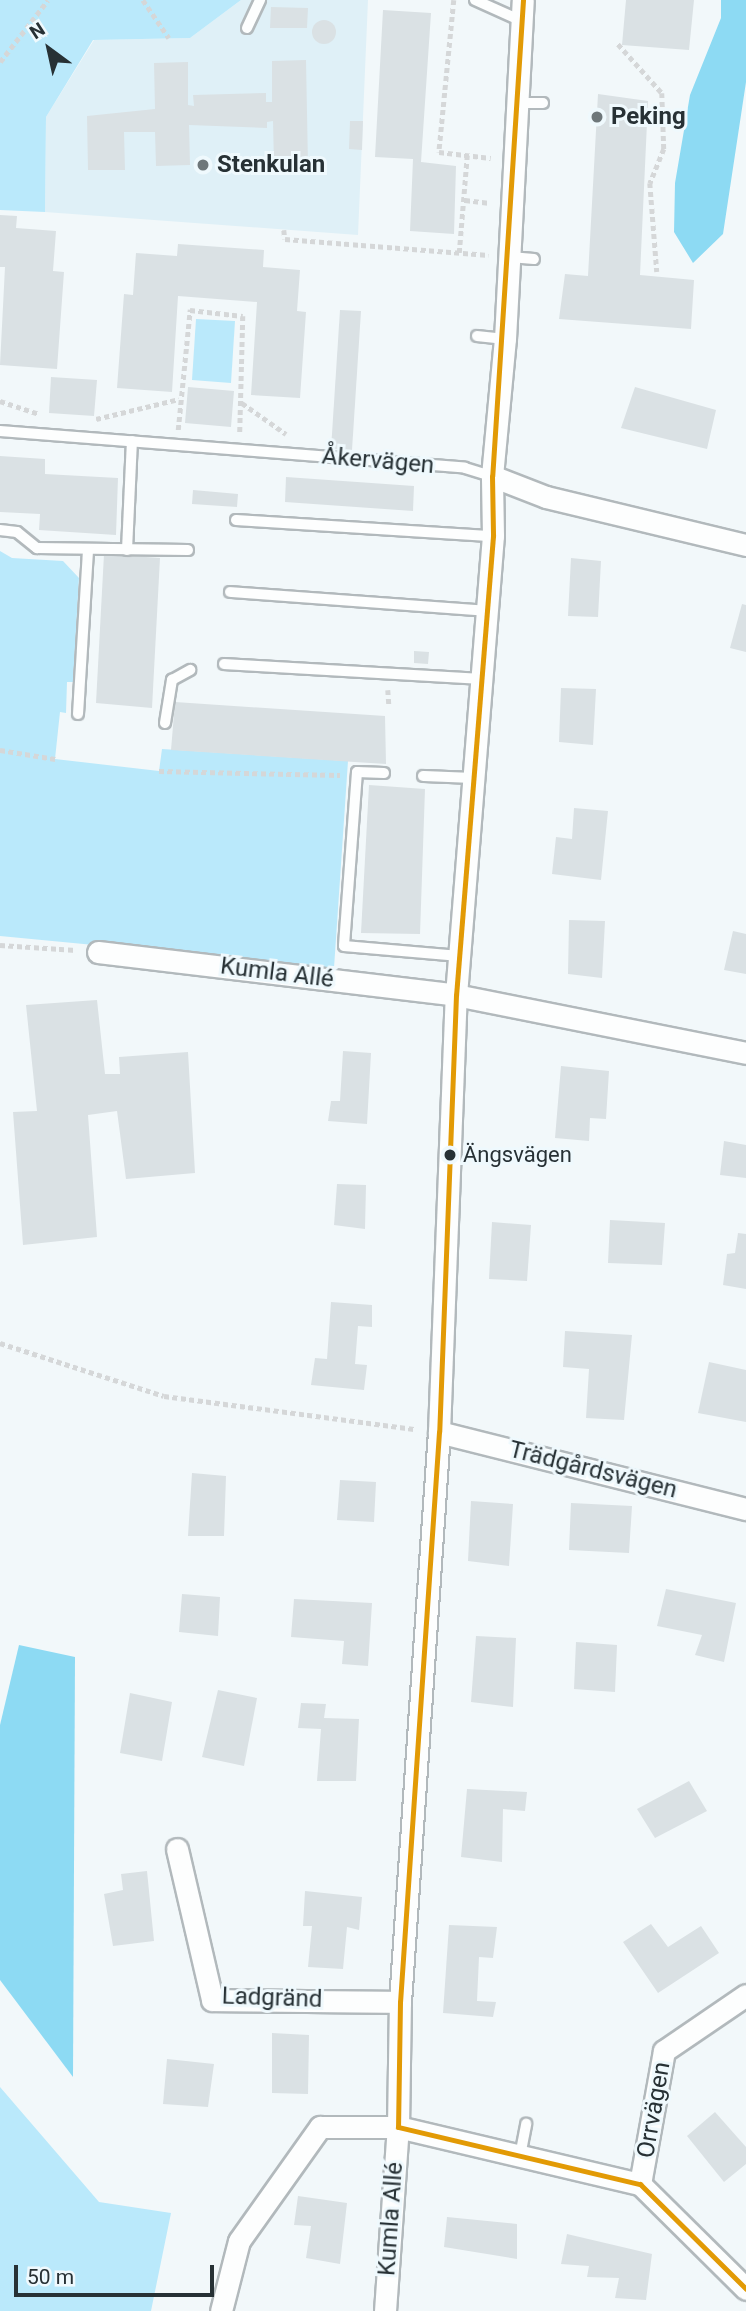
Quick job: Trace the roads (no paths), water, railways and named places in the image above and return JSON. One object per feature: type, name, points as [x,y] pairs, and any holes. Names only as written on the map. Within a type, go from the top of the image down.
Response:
[{"type":"street","name":"Kumla Allé","points":[[385,2311],[398,2127],[400,2002],[439,1432],[456,995],[493,536],[492,476],[505,339],[523,11]]},
{"type":"street","name":"Åkervägen","points":[[492,476],[546,497],[746,545]]},
{"type":"street","name":"Kumla Allé","points":[[98,951],[456,995]]},
{"type":"street","points":[[456,995],[746,1052]]},
{"type":"street","name":"Trädgårdsvägen","points":[[439,1432],[746,1509]]},
{"type":"street","name":"Ladgränd","points":[[177,1849],[212,2000],[400,2002]]},
{"type":"street","name":"Orrvägen","points":[[640,2184],[664,2051],[746,1996]]},
{"type":"street","points":[[221,2311],[239,2241],[320,2127],[398,2127],[640,2184],[746,2289]]},
{"type":"lane","points":[[247,28],[260,0]]},
{"type":"lane","points":[[475,0],[523,11]]},
{"type":"lane","points":[[518,103],[543,103]]},
{"type":"lane","points":[[510,257],[534,259]]},
{"type":"lane","points":[[477,336],[505,339]]},
{"type":"lane","name":"Åkervägen","points":[[0,431],[465,468],[492,476]]},
{"type":"lane","points":[[128,550],[132,441]]},
{"type":"lane","points":[[236,520],[493,536]]},
{"type":"lane","points":[[0,530],[17,531],[37,548],[188,550]]},
{"type":"lane","points":[[78,714],[88,549]]},
{"type":"lane","points":[[229,592],[487,611]]},
{"type":"lane","points":[[223,664],[482,679]]},
{"type":"lane","points":[[164,723],[172,680],[190,670]]},
{"type":"lane","points":[[384,773],[356,775],[344,946],[460,956]]},
{"type":"lane","points":[[423,776],[474,778]]},
{"type":"lane","points":[[520,2156],[526,2124]]},
{"type":"place","name":"Peking","points":[[597,117]]},
{"type":"place","name":"Stenkulan","points":[[203,165]]},
{"type":"place","name":"Ängsvägen","points":[[450,1155]]}]
